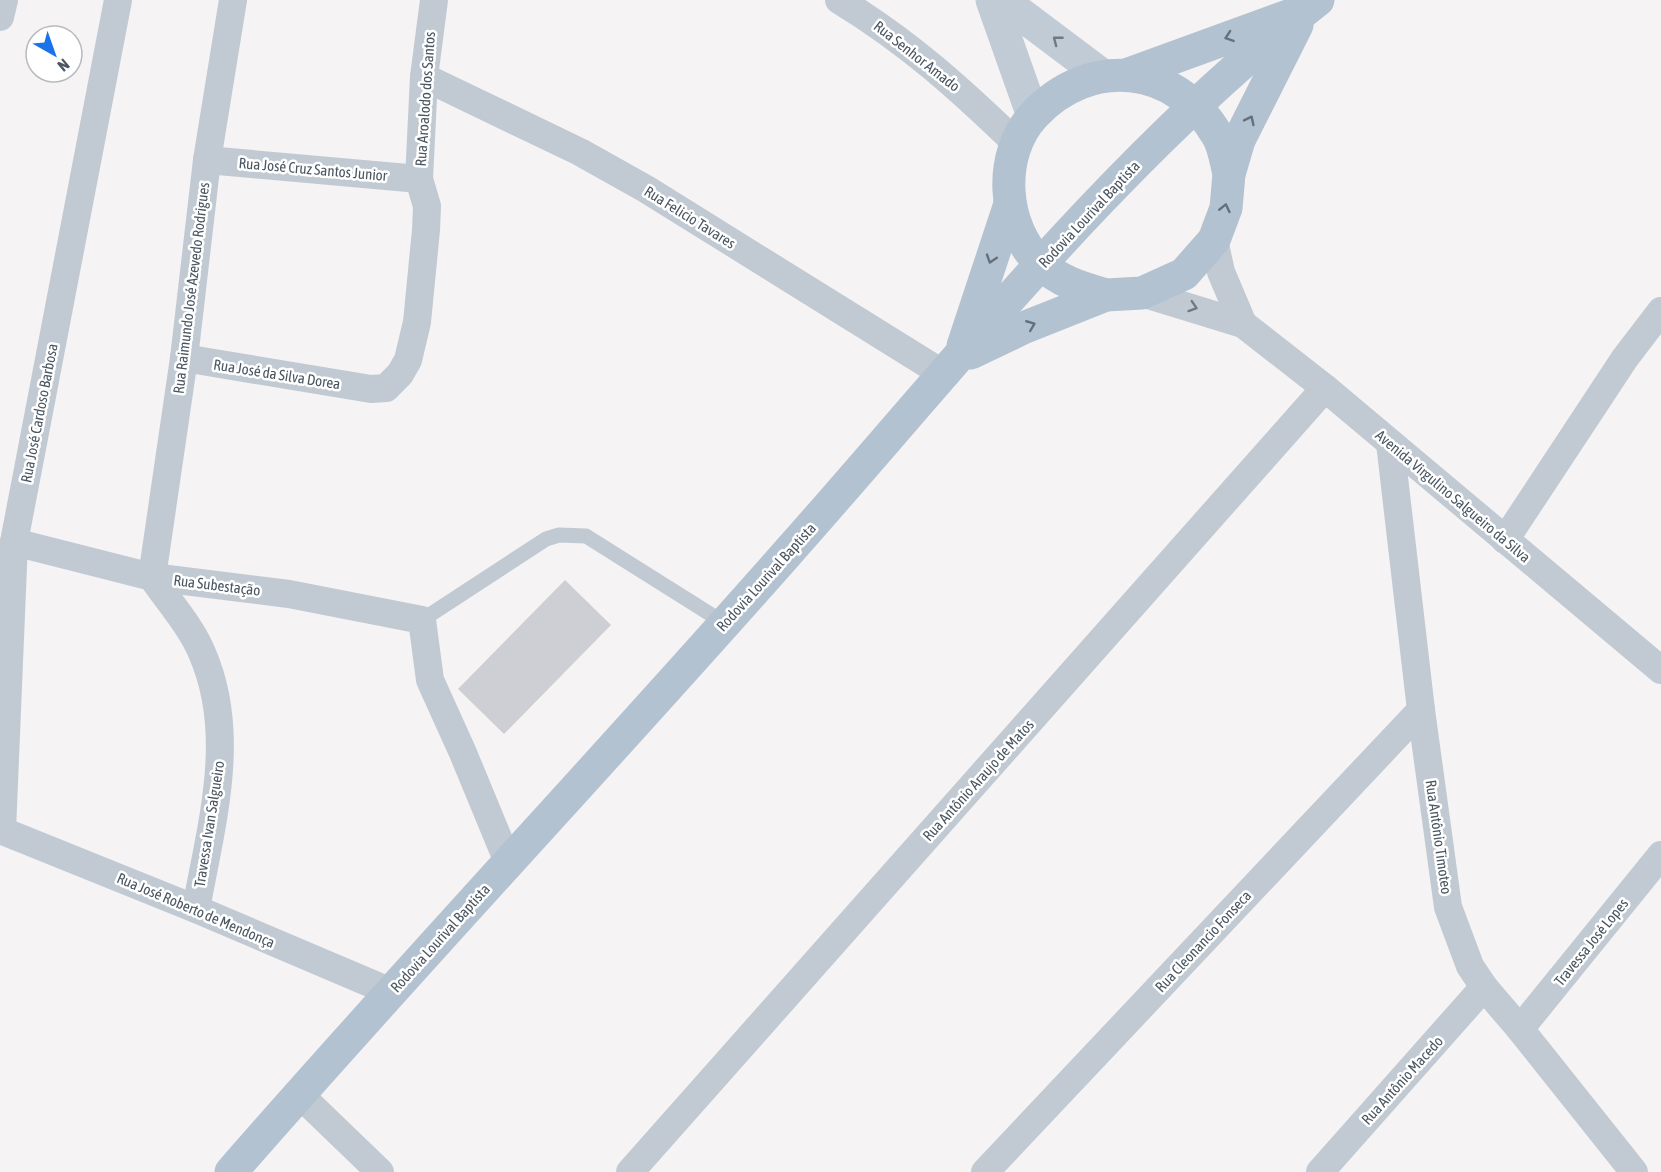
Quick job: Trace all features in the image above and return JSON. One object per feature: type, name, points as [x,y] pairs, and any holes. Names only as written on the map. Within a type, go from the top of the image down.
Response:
[{"type":"main road","points":[[1106,295],[1071,285],[1042,264],[1022,237],[1010,204],[1009,173],[1017,144],[1033,116],[1064,89],[1115,75],[1311,5]]},
{"type":"main road","points":[[952,367],[1023,328],[1106,295],[1142,293],[1184,274],[1214,240],[1226,208],[1229,174],[1239,140],[1311,5]]},
{"type":"main road","name":"Rodovia Lourival Baptista","points":[[231,1172],[508,862],[726,624],[1042,264],[1196,105],[1311,5]]},
{"type":"main road","points":[[1115,75],[1152,79],[1176,90],[1196,105],[1219,137],[1229,174]]},
{"type":"main road","points":[[952,367],[1010,204]]},
{"type":"street","points":[[0,17],[4,0]]},
{"type":"street","name":"Rua José Cardoso Barbosa","points":[[1,831],[14,542],[118,0]]},
{"type":"street","name":"Rua Raimundo José Azevedo Rodrigues","points":[[152,577],[184,358],[207,160],[232,0]]},
{"type":"street","name":"Rua Aroalodo dos Santos","points":[[371,390],[386,388],[400,374],[408,360],[417,322],[427,206],[419,179],[424,77],[434,0]]},
{"type":"street","name":"Rua Senhor Amado","points":[[839,0],[869,18],[944,74],[1017,144]]},
{"type":"street","points":[[992,0],[1033,116]]},
{"type":"street","points":[[1002,0],[1115,75]]},
{"type":"street","name":"Rua Felicio Tavares","points":[[424,77],[580,152],[952,367]]},
{"type":"street","name":"Rua José Cruz Santos Junior","points":[[207,160],[419,179]]},
{"type":"street","name":"Avenida Virgulino Salgueiro da Silva","points":[[1214,240],[1221,273],[1243,324]]},
{"type":"street","name":"Avenida Virgulino Salgueiro da Silva","points":[[1142,293],[1243,324],[1325,388],[1661,670]]},
{"type":"street","points":[[1505,540],[1624,358],[1661,311]]},
{"type":"street","name":"Rua José da Silva Dorea","points":[[184,358],[371,390]]},
{"type":"street","name":"Rua Antônio Araujo de Matos","points":[[630,1172],[1325,388]]},
{"type":"street","name":"Rua Antônio Timoteo","points":[[1390,443],[1421,710],[1448,907],[1470,966],[1484,987],[1634,1172]]},
{"type":"street","name":"Rua Subestação","points":[[14,542],[152,577],[289,594],[423,620]]},
{"type":"street","name":"Travessa Ivan Salgueiro","points":[[152,577],[201,650],[214,681],[220,726],[220,776],[196,909]]},
{"type":"street","points":[[423,620],[430,680],[508,862]]},
{"type":"street","name":"Rua Cleonancio Fonseca","points":[[985,1172],[1421,710]]},
{"type":"street","name":"Rua José Roberto de Mendonça","points":[[1,831],[196,909],[391,992]]},
{"type":"street","name":"Travessa José Lopes","points":[[1520,1029],[1661,855]]},
{"type":"street","name":"Rua Antônio Macedo","points":[[1320,1172],[1484,987]]},
{"type":"street","points":[[299,1094],[380,1172]]},
{"type":"lane","points":[[423,620],[546,539],[571,534],[586,536],[726,624]]},
{"type":"building","points":[[565,580],[611,625],[504,734],[458,689]]}]
